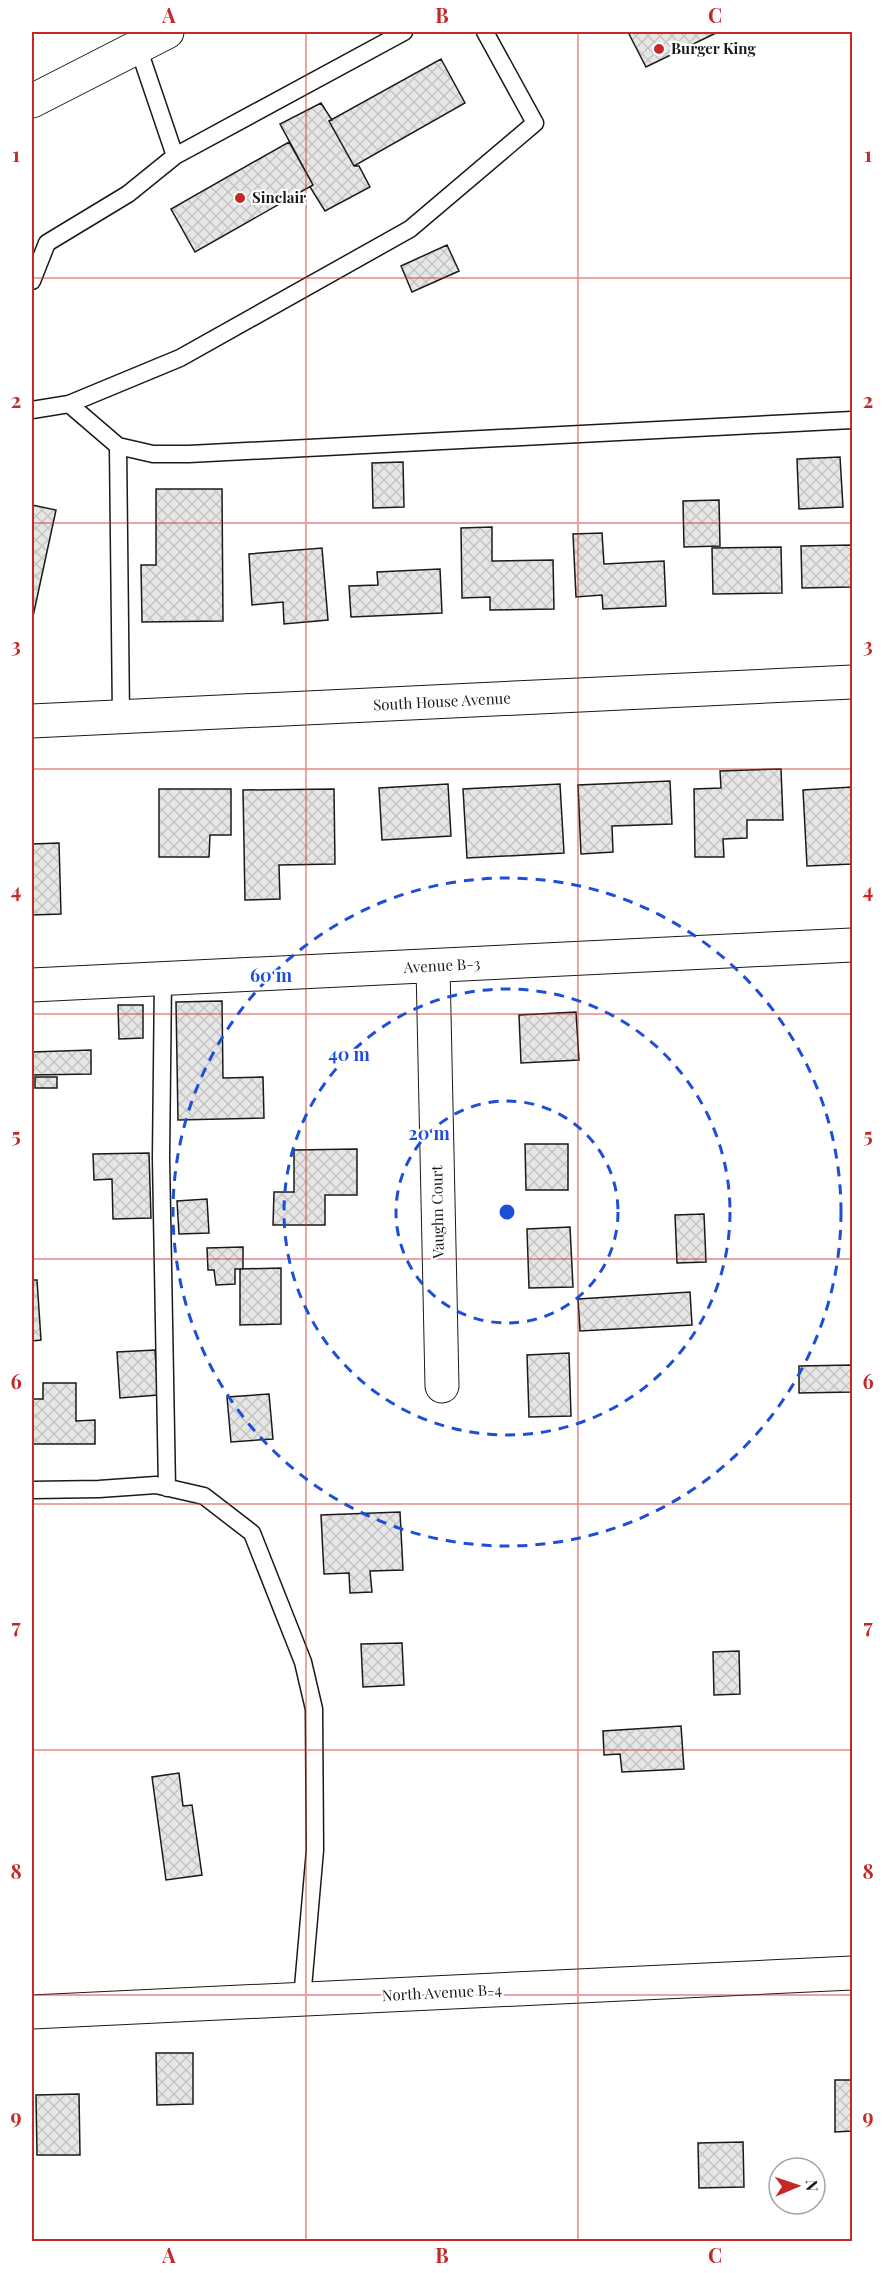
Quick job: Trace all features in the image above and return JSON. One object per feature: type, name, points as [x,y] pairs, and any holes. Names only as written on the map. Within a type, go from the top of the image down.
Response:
[{"type":"main road","points":[[32,101],[167,32]]},
{"type":"main road","points":[[32,122],[138,47]]},
{"type":"main road","name":"South House Avenue","points":[[32,721],[852,682]]},
{"type":"main road","name":"Avenue B-3","points":[[32,985],[852,945]]},
{"type":"main road","name":"Vaughn Court","points":[[433,967],[442,1386]]},
{"type":"main road","name":"North Avenue B-4","points":[[32,2012],[852,1973]]},
{"type":"lane","points":[[32,281],[47,243],[128,194],[175,156],[404,32]]},
{"type":"lane","points":[[32,410],[69,404],[180,358],[410,229],[535,123],[485,32]]},
{"type":"lane","points":[[138,47],[175,156]]},
{"type":"lane","points":[[69,404],[118,446],[153,454],[852,420]]},
{"type":"lane","points":[[118,446],[121,717]]},
{"type":"lane","points":[[164,978],[161,1158],[167,1488]]},
{"type":"lane","points":[[32,1490],[156,1485],[204,1496],[252,1533],[303,1662],[314,1709],[315,1850],[302,1999]]},
{"type":"building","name":"Burger King","points":[[628,32],[718,32],[646,67]]},
{"type":"building","points":[[441,59],[465,103],[354,166],[329,121]]},
{"type":"building","points":[[321,103],[332,120],[329,121],[354,166],[359,166],[370,187],[325,211],[310,187],[313,185],[280,124]]},
{"type":"building","name":"Sinclair","points":[[289,142],[313,185],[195,252],[171,209]]},
{"type":"building","points":[[447,245],[459,271],[412,292],[401,266]]},
{"type":"building","points":[[840,457],[843,507],[799,509],[797,459]]},
{"type":"building","points":[[403,462],[404,507],[373,508],[372,463]]},
{"type":"building","points":[[156,489],[222,489],[223,621],[142,622],[141,565],[156,565]]},
{"type":"building","points":[[719,500],[720,546],[684,547],[683,501]]},
{"type":"building","points":[[32,505],[56,510],[32,621]]},
{"type":"building","points":[[492,527],[492,561],[553,560],[554,609],[490,610],[490,597],[462,598],[461,528]]},
{"type":"building","points":[[602,533],[604,564],[664,561],[666,606],[603,609],[602,595],[576,597],[573,534]]},
{"type":"building","points":[[852,545],[852,587],[802,588],[801,546]]},
{"type":"building","points":[[781,547],[782,593],[713,594],[712,548]]},
{"type":"building","points":[[322,548],[328,620],[284,624],[283,602],[252,605],[249,554]]},
{"type":"building","points":[[440,569],[442,613],[351,617],[349,586],[378,585],[377,572]]},
{"type":"building","points":[[781,769],[783,820],[747,820],[747,838],[723,839],[724,857],[695,857],[694,789],[721,788],[720,771]]},
{"type":"building","points":[[670,781],[672,824],[612,826],[613,852],[581,854],[578,785]]},
{"type":"building","points":[[448,784],[451,836],[382,840],[379,788]]},
{"type":"building","points":[[560,784],[564,853],[467,858],[463,789]]},
{"type":"building","points":[[852,787],[852,864],[807,866],[803,790]]},
{"type":"building","points":[[159,789],[231,789],[231,835],[210,835],[209,857],[159,857]]},
{"type":"building","points":[[334,789],[335,864],[279,865],[280,899],[245,900],[243,790]]},
{"type":"building","points":[[59,843],[61,914],[32,915],[32,844]]},
{"type":"building","points":[[222,1001],[223,1078],[263,1077],[264,1118],[178,1120],[176,1002]]},
{"type":"building","points":[[118,1005],[143,1005],[143,1038],[119,1039]]},
{"type":"building","points":[[576,1012],[579,1060],[521,1063],[519,1015]]},
{"type":"building","points":[[91,1050],[91,1074],[32,1075],[32,1052]]},
{"type":"building","points":[[35,1077],[57,1077],[57,1088],[35,1088]]},
{"type":"building","points":[[525,1144],[568,1144],[568,1190],[526,1190]]},
{"type":"building","points":[[357,1149],[357,1195],[325,1195],[325,1225],[273,1225],[274,1192],[294,1192],[294,1150]]},
{"type":"building","points":[[149,1153],[151,1218],[113,1219],[112,1179],[94,1180],[93,1154]]},
{"type":"building","points":[[207,1199],[209,1233],[179,1234],[177,1201]]},
{"type":"building","points":[[704,1214],[706,1262],[677,1263],[675,1215]]},
{"type":"building","points":[[570,1227],[573,1287],[529,1288],[527,1229]]},
{"type":"building","points":[[243,1247],[243,1269],[235,1269],[235,1284],[216,1285],[214,1270],[208,1270],[207,1248]]},
{"type":"building","points":[[281,1268],[281,1324],[240,1325],[240,1269]]},
{"type":"building","points":[[32,1280],[37,1280],[41,1340],[32,1341]]},
{"type":"building","points":[[690,1292],[692,1325],[580,1331],[578,1299]]},
{"type":"building","points":[[155,1350],[158,1395],[120,1398],[117,1352]]},
{"type":"building","points":[[569,1353],[571,1416],[529,1417],[527,1355]]},
{"type":"building","points":[[852,1365],[852,1392],[799,1393],[799,1366]]},
{"type":"building","points":[[43,1383],[76,1383],[76,1421],[95,1420],[95,1444],[32,1444],[32,1399],[43,1399]]},
{"type":"building","points":[[269,1394],[273,1439],[231,1442],[227,1397]]},
{"type":"building","points":[[400,1512],[403,1570],[370,1571],[372,1592],[350,1593],[349,1573],[324,1574],[321,1515]]},
{"type":"building","points":[[402,1643],[404,1685],[363,1687],[361,1644]]},
{"type":"building","points":[[739,1651],[740,1694],[714,1695],[713,1652]]},
{"type":"building","points":[[681,1726],[684,1769],[622,1772],[620,1754],[604,1755],[603,1731]]},
{"type":"building","points":[[179,1773],[183,1806],[192,1805],[202,1875],[166,1880],[152,1777]]},
{"type":"building","points":[[156,2053],[193,2053],[193,2104],[157,2105]]},
{"type":"building","points":[[835,2080],[852,2080],[852,2131],[835,2132]]},
{"type":"building","points":[[79,2094],[80,2155],[37,2155],[36,2095]]},
{"type":"building","points":[[743,2142],[744,2187],[699,2188],[698,2143]]},
{"type":"place","name":"Burger King","points":[[659,49]]},
{"type":"place","name":"Sinclair","points":[[240,198]]}]
